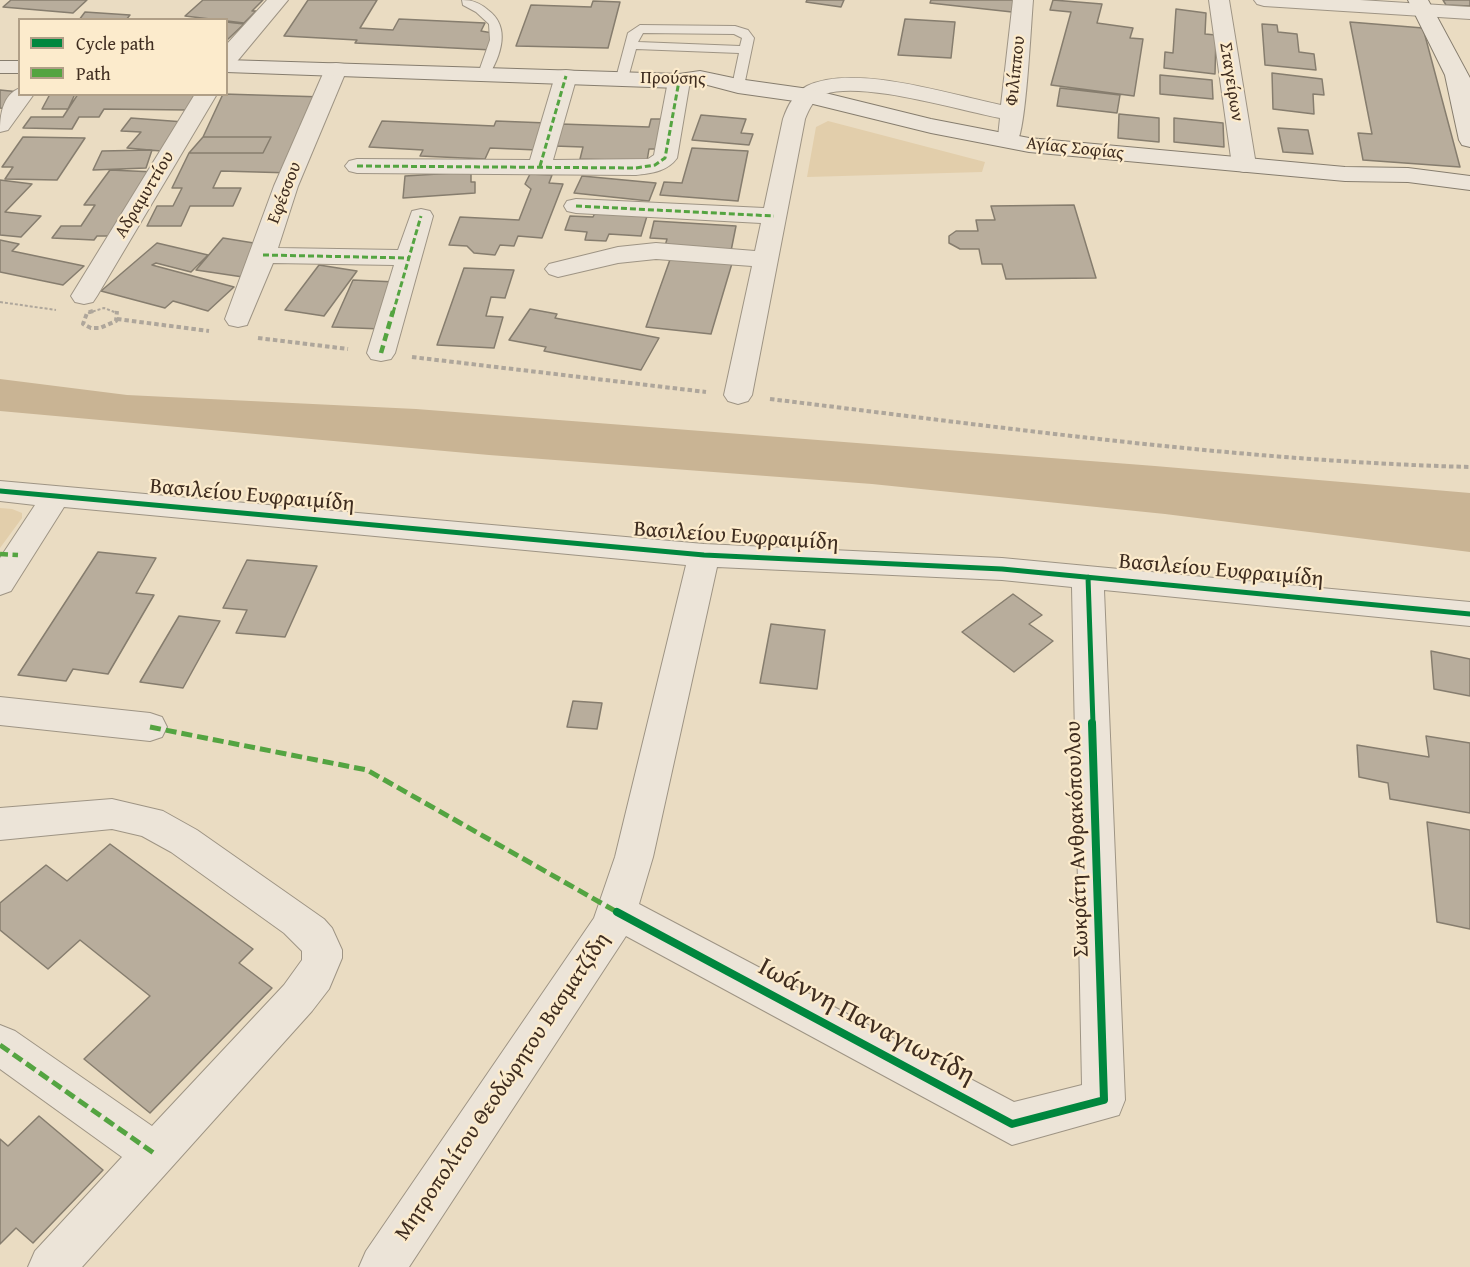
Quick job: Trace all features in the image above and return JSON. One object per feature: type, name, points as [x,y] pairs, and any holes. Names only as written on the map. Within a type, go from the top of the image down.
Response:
[{"type":"street","points":[[228,57],[278,0]]},
{"type":"street","name":"Φιλίππου","points":[[1009,142],[1023,0]]},
{"type":"street","name":"Σταγείρων","points":[[1219,0],[1244,165]]},
{"type":"street","points":[[1263,0],[1421,5],[1470,13]]},
{"type":"street","points":[[1421,5],[1463,83],[1470,140]]},
{"type":"street","name":"Προύσης","points":[[228,66],[679,81],[700,77],[738,86],[809,96]]},
{"type":"street","points":[[0,67],[18,67]]},
{"type":"street","name":"Εφέσσου","points":[[236,330],[286,186],[336,69]]},
{"type":"street","points":[[540,166],[566,76]]},
{"type":"street","points":[[357,166],[636,168],[655,165],[665,158],[679,81]]},
{"type":"street","points":[[738,396],[794,119],[800,106],[809,96],[826,88],[879,87],[1012,114]]},
{"type":"street","points":[[0,125],[22,96]]},
{"type":"street","name":"Αδραμυττίου","points":[[83,308],[205,96]]},
{"type":"street","name":"Αγίας Σοφίας","points":[[809,96],[931,126],[1009,142],[1067,150],[1345,174],[1374,172],[1470,183]]},
{"type":"street","name":"Αγίας Σοφίας","points":[[1345,174],[1391,186],[1470,196]]},
{"type":"street","points":[[576,206],[774,216]]},
{"type":"street","points":[[381,353],[421,216]]},
{"type":"street","points":[[558,269],[618,255],[656,251],[766,259]]},
{"type":"street","points":[[263,255],[409,258]]},
{"type":"street","name":"Βασιλείου Ευφραιμίδη","points":[[0,491],[704,555],[776,560],[940,565],[1470,614]]},
{"type":"street","points":[[0,583],[9,555],[56,496]]},
{"type":"street","name":"Μητροπολίτου Θεοδώρητου Βασματζίδη","points":[[382,1267],[578,980],[610,928],[634,857],[704,555]]},
{"type":"street","name":"Σωκράτη Ανθρακόπουλου","points":[[1088,577],[1104,1100]]},
{"type":"street","points":[[0,711],[150,727]]},
{"type":"street","points":[[0,824],[112,814],[150,822],[184,841],[298,921],[322,944],[321,965],[298,998],[51,1267]]},
{"type":"street","name":"Ιωάννη Παναγιωτίδη","points":[[617,912],[1012,1125],[1104,1100]]},
{"type":"street","points":[[0,1045],[155,1154]]},
{"type":"lane","points":[[467,2],[487,11],[495,19],[498,34],[484,74]]},
{"type":"lane","points":[[622,78],[636,31],[645,28],[735,30],[747,35],[738,86]]},
{"type":"lane","points":[[631,45],[746,50]]},
{"type":"path","points":[[0,302],[63,312]]},
{"type":"path","points":[[117,319],[236,330],[381,353],[1099,439],[1383,464],[1470,467]]},
{"type":"shaded area","points":[[828,121],[985,162],[982,172],[807,177],[816,127]]},
{"type":"shaded area","points":[[0,379],[127,395],[416,409],[1155,466],[1470,493],[1470,552],[1165,514],[872,484],[489,455],[0,411]]},
{"type":"shaded area","points":[[0,508],[22,513],[22,518],[0,548]]},
{"type":"building","points":[[11,0],[87,0],[73,13],[3,7]]},
{"type":"building","points":[[203,0],[263,0],[244,23],[228,21],[228,18],[185,16]]},
{"type":"building","points":[[308,0],[377,0],[360,28],[393,30],[399,19],[485,23],[481,31],[498,34],[492,50],[355,43],[357,40],[284,36]]},
{"type":"building","points":[[807,0],[844,0],[841,7],[806,2]]},
{"type":"building","points":[[931,0],[1016,0],[1012,12],[930,3]]},
{"type":"building","points":[[1053,0],[1102,4],[1097,23],[1133,28],[1130,38],[1143,39],[1134,96],[1051,85],[1071,12],[1050,10]]},
{"type":"building","points":[[1443,0],[1470,0],[1470,6],[1446,5]]},
{"type":"building","points":[[593,1],[620,2],[608,48],[516,46],[531,5],[591,7]]},
{"type":"building","points":[[1176,9],[1206,13],[1205,34],[1216,35],[1215,74],[1164,68],[1165,52],[1173,53]]},
{"type":"building","points":[[85,12],[130,15],[128,18],[80,18]]},
{"type":"building","points":[[905,19],[955,22],[951,58],[898,55]]},
{"type":"building","points":[[228,22],[244,24],[228,39]]},
{"type":"building","points":[[1350,22],[1423,28],[1460,167],[1363,160],[1358,133],[1372,134]]},
{"type":"building","points":[[1262,24],[1277,25],[1278,32],[1297,34],[1299,52],[1314,54],[1316,70],[1265,65]]},
{"type":"building","points":[[1272,73],[1322,79],[1324,95],[1313,94],[1314,114],[1273,109]]},
{"type":"building","points":[[1160,75],[1212,80],[1213,99],[1160,94]]},
{"type":"building","points":[[1060,88],[1120,95],[1117,113],[1057,106]]},
{"type":"building","points":[[0,90],[18,92],[8,109],[0,108]]},
{"type":"building","points":[[228,94],[324,97],[292,173],[221,171],[213,188],[241,188],[233,206],[190,206],[181,226],[147,226],[157,206],[173,206],[182,188],[172,188],[189,153],[263,153],[271,137],[203,137],[222,96]]},
{"type":"building","points":[[49,96],[74,96],[68,109],[42,109]]},
{"type":"building","points":[[77,96],[195,96],[188,110],[104,109],[99,117],[79,117],[72,129],[23,128],[31,117],[63,117]]},
{"type":"building","points":[[1119,114],[1159,118],[1159,142],[1118,138]]},
{"type":"building","points":[[701,115],[746,119],[741,133],[753,134],[749,145],[692,140]]},
{"type":"building","points":[[131,118],[184,122],[161,151],[127,148],[141,132],[121,131]]},
{"type":"building","points":[[1174,118],[1223,123],[1224,147],[1174,142]]},
{"type":"building","points":[[651,119],[664,119],[659,149],[649,149],[647,161],[580,159],[583,147],[554,146],[561,124],[649,127]]},
{"type":"building","points":[[382,121],[494,126],[496,121],[547,123],[537,150],[490,148],[485,159],[420,156],[423,150],[369,147]]},
{"type":"building","points":[[1278,128],[1308,130],[1313,154],[1283,152]]},
{"type":"building","points":[[23,137],[85,138],[57,180],[5,179],[13,167],[2,167]]},
{"type":"building","points":[[203,137],[271,137],[263,153],[189,153]]},
{"type":"building","points":[[692,148],[748,151],[738,201],[660,195],[664,182],[682,183]]},
{"type":"building","points":[[152,150],[146,168],[93,170],[102,151]]},
{"type":"building","points":[[110,170],[155,172],[113,236],[97,236],[94,240],[52,238],[61,226],[81,226],[95,205],[84,205]]},
{"type":"building","points":[[471,172],[471,182],[475,182],[475,193],[403,198],[405,176]]},
{"type":"building","points":[[530,174],[552,175],[549,183],[563,184],[542,238],[518,236],[514,246],[500,245],[495,255],[474,253],[467,246],[449,245],[460,217],[519,220],[531,189],[525,184]]},
{"type":"building","points":[[582,176],[656,183],[649,201],[574,193]]},
{"type":"building","points":[[0,180],[32,184],[5,212],[41,216],[21,237],[0,235]]},
{"type":"building","points":[[1074,205],[1096,278],[1006,279],[1002,264],[982,264],[979,249],[960,249],[949,243],[949,236],[956,231],[978,231],[976,220],[995,220],[991,206]]},
{"type":"building","points":[[595,213],[647,216],[641,236],[609,234],[606,241],[585,240],[587,232],[565,230],[570,216],[593,217]]},
{"type":"building","points":[[654,221],[736,226],[731,251],[665,246],[667,239],[650,238]]},
{"type":"building","points":[[223,238],[266,245],[243,277],[196,270]]},
{"type":"building","points":[[0,240],[19,244],[12,251],[84,266],[63,285],[0,272]]},
{"type":"building","points":[[157,243],[208,255],[191,272],[156,263],[152,265],[234,287],[208,311],[173,301],[165,308],[101,291]]},
{"type":"building","points":[[672,254],[733,260],[711,334],[646,327]]},
{"type":"building","points":[[319,265],[357,271],[324,316],[285,310]]},
{"type":"building","points":[[464,268],[514,270],[505,298],[491,297],[486,316],[503,317],[494,348],[437,345]]},
{"type":"building","points":[[353,280],[396,282],[381,329],[332,327]]},
{"type":"building","points":[[530,309],[557,314],[555,318],[659,338],[641,370],[544,351],[546,347],[509,340]]},
{"type":"building","points":[[98,552],[156,558],[136,593],[154,595],[108,674],[73,669],[66,681],[18,675]]},
{"type":"building","points":[[247,560],[317,566],[285,637],[236,633],[247,610],[223,608]]},
{"type":"building","points":[[1013,594],[1042,615],[1029,624],[1053,641],[1014,672],[962,632]]},
{"type":"building","points":[[179,616],[220,621],[183,688],[140,682]]},
{"type":"building","points":[[771,624],[825,630],[817,689],[760,683]]},
{"type":"building","points":[[1431,651],[1470,659],[1470,696],[1434,689]]},
{"type":"building","points":[[573,701],[602,703],[597,729],[567,727]]},
{"type":"building","points":[[1426,736],[1470,743],[1470,813],[1390,799],[1388,783],[1359,777],[1357,745],[1429,757]]},
{"type":"building","points":[[1427,822],[1470,830],[1470,929],[1437,922]]},
{"type":"building","points":[[110,844],[253,949],[239,963],[272,988],[150,1113],[84,1059],[150,996],[80,940],[48,969],[0,930],[0,903],[46,865],[67,881]]},
{"type":"building","points":[[39,1116],[103,1170],[33,1243],[16,1228],[0,1244],[0,1139],[8,1146]]},
{"type":"marked path","points":[[540,166],[566,76]]},
{"type":"marked path","points":[[357,166],[636,168],[655,165],[665,158],[679,81]]},
{"type":"marked path","points":[[576,206],[774,216]]},
{"type":"marked path","points":[[381,353],[421,216]]},
{"type":"marked path","points":[[263,255],[409,258]]},
{"type":"marked path","points":[[0,554],[18,555]]},
{"type":"marked path","points":[[150,727],[367,770],[617,912]]},
{"type":"marked path","points":[[0,1045],[155,1154]]},
{"type":"cycle path","points":[[0,491],[704,555],[1002,569],[1470,614]]},
{"type":"cycle path","points":[[617,912],[1012,1124],[1104,1100],[1088,577]]}]
